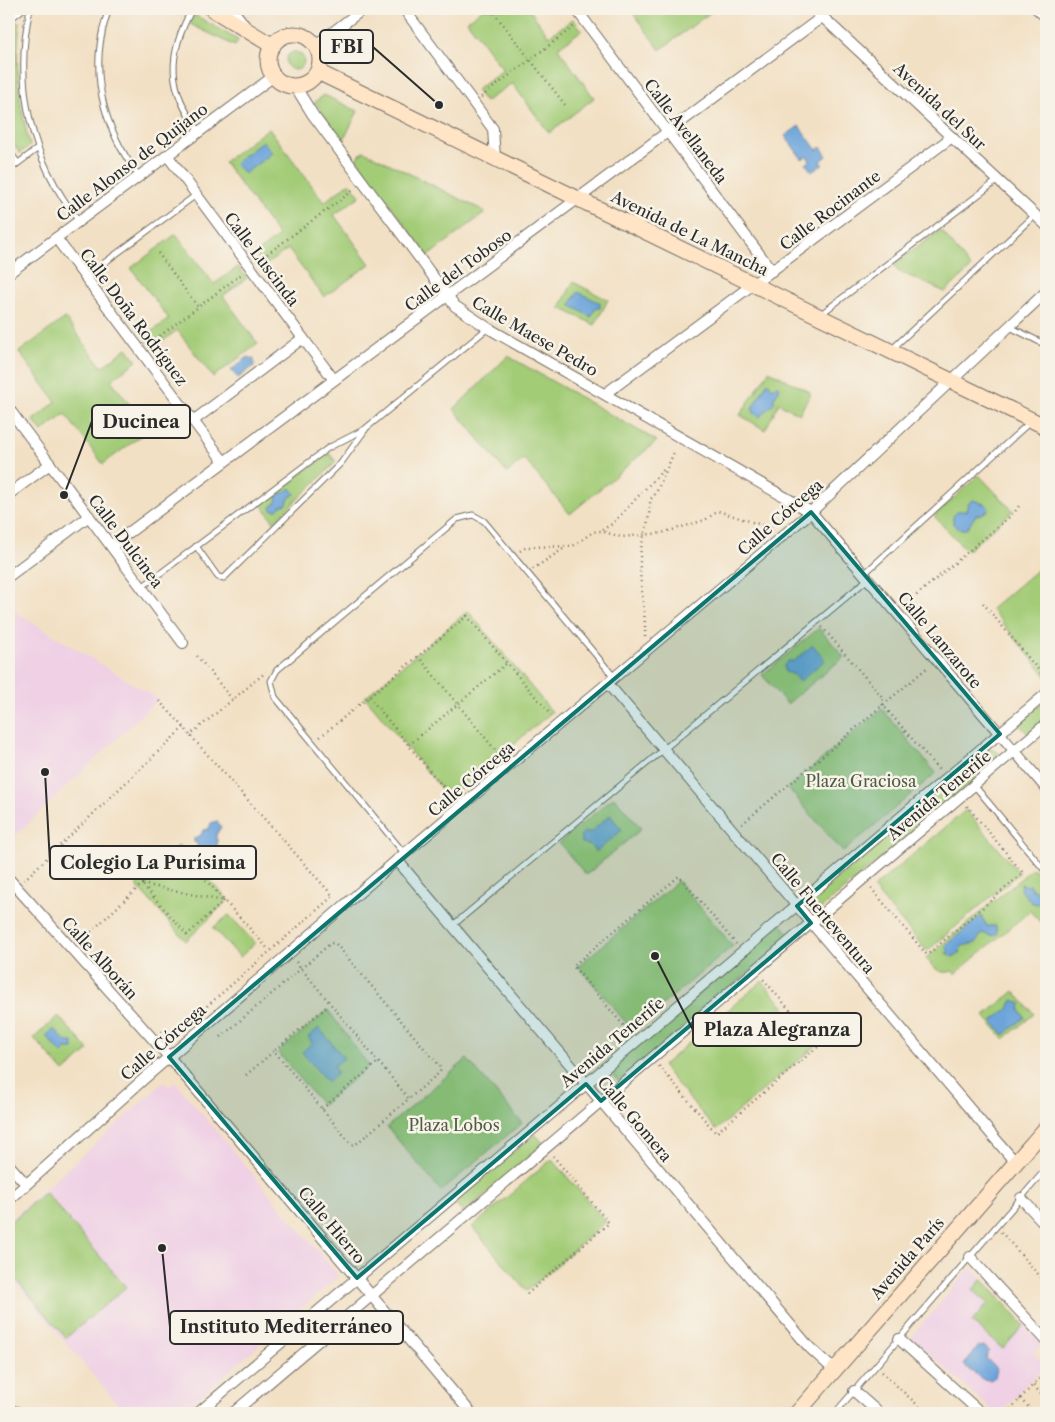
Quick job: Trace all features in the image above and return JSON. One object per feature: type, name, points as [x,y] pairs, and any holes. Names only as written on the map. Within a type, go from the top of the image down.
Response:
[{"type":"main road","points":[[212,9],[272,46]]},
{"type":"main road","points":[[291,34],[305,36],[316,45],[320,58],[318,72],[312,79],[295,86],[283,83],[274,76],[269,64],[272,46],[278,40],[291,34]]},
{"type":"main road","name":"Avenida de La Mancha","points":[[318,72],[1046,427]]},
{"type":"main road","name":"Avenida París","points":[[797,1413],[1046,1128]]},
{"type":"street","points":[[232,9],[249,32]]},
{"type":"street","points":[[316,45],[363,9]]},
{"type":"street","points":[[404,9],[493,129],[495,158]]},
{"type":"street","name":"Calle Avellaneda","points":[[576,9],[772,271]]},
{"type":"street","name":"Avenida del Sur","points":[[814,9],[1046,225]]},
{"type":"street","points":[[1037,9],[1046,17]]},
{"type":"street","name":"Calle del Toboso","points":[[111,546],[822,17]]},
{"type":"street","name":"Calle Alonso de Quijano","points":[[9,273],[274,76]]},
{"type":"street","name":"Calle Maese Pedro","points":[[295,86],[313,115],[447,296],[460,310],[488,328],[811,512]]},
{"type":"street","name":"Calle Rocinante","points":[[605,394],[755,285],[952,137]]},
{"type":"street","name":"Calle Luscinda","points":[[166,155],[334,380]]},
{"type":"street","name":"Calle Doña Rodríguez","points":[[56,238],[224,462]]},
{"type":"street","name":"Calle Córcega","points":[[9,1200],[169,1056],[401,857],[811,512],[1046,292]]},
{"type":"street","points":[[193,421],[303,338]]},
{"type":"street","name":"Calle Dulcinea","points":[[10,412],[183,643]]},
{"type":"street","points":[[9,494],[50,464]]},
{"type":"street","name":"Calle Lanzarote","points":[[811,512],[1046,788]]},
{"type":"street","points":[[9,576],[89,516]]},
{"type":"street","name":"Calle Fuerteventura","points":[[612,681],[664,748],[1015,1162]]},
{"type":"street","name":"Avenida Tenerife","points":[[198,1413],[1046,694]]},
{"type":"street","name":"Avenida Tenerife","points":[[233,1413],[1046,724]]},
{"type":"street","name":"Calle Gomera","points":[[401,857],[452,926],[809,1347],[834,1370]]},
{"type":"street","name":"Calle Alborán","points":[[9,879],[169,1056]]},
{"type":"street","name":"Calle Hierro","points":[[169,1056],[471,1413]]},
{"type":"street","points":[[9,1165],[26,1184]]},
{"type":"street","points":[[1021,1198],[1046,1226]]},
{"type":"street","points":[[970,1257],[1046,1340]]},
{"type":"street","points":[[899,1339],[981,1413]]},
{"type":"street","points":[[854,1391],[879,1413]]},
{"type":"street","points":[[9,1410],[21,1413]]},
{"type":"lane","points":[[9,20],[24,9]]},
{"type":"lane","points":[[30,9],[24,43],[24,86],[30,126],[37,149],[57,191],[78,221]]},
{"type":"lane","points":[[108,9],[99,47],[101,96],[116,140],[139,176]]},
{"type":"lane","points":[[192,9],[176,47],[173,72],[180,102],[199,131]]},
{"type":"lane","points":[[9,170],[37,149]]},
{"type":"lane","points":[[9,151],[18,163]]},
{"type":"lane","points":[[819,316],[998,180]]},
{"type":"lane","points":[[85,277],[196,195]]},
{"type":"lane","points":[[891,351],[1036,215]]},
{"type":"lane","points":[[1010,327],[1046,345]]},
{"type":"lane","points":[[142,587],[328,448],[365,429],[488,328]]},
{"type":"lane","points":[[452,926],[817,622],[1032,420]]},
{"type":"lane","points":[[196,546],[218,577],[224,578],[341,463],[365,429]]},
{"type":"lane","points":[[401,857],[275,697],[271,687],[273,675],[277,670],[457,519],[468,515],[479,517],[612,681]]},
{"type":"lane","points":[[974,785],[1046,872]]},
{"type":"lane","points":[[835,1413],[1046,1169]]},
{"type":"path","points":[[491,9],[566,106]]},
{"type":"path","points":[[473,102],[584,19]]},
{"type":"path","points":[[260,260],[355,189]]},
{"type":"path","points":[[158,253],[198,307]]},
{"type":"path","points":[[140,350],[250,267]]},
{"type":"path","points":[[645,637],[646,617],[641,586],[640,557],[650,515],[650,500],[656,494],[665,467],[675,450]]},
{"type":"path","points":[[601,531],[612,524],[665,467]]},
{"type":"path","points":[[897,612],[1014,513],[1019,506]]},
{"type":"path","points":[[519,552],[527,547],[564,548],[573,546],[593,532],[601,531],[621,537],[644,536],[682,529],[705,520],[718,511],[774,529]]},
{"type":"path","points":[[533,569],[564,548]]},
{"type":"path","points":[[983,603],[1046,679]]},
{"type":"path","points":[[313,732],[318,739],[467,616],[551,716],[557,710]]},
{"type":"path","points":[[817,622],[883,698],[882,704],[946,779]]},
{"type":"path","points":[[197,656],[232,699]]},
{"type":"path","points":[[418,656],[501,757]]},
{"type":"path","points":[[734,831],[937,659]]},
{"type":"path","points":[[408,745],[507,663]]},
{"type":"path","points":[[190,734],[266,672]]},
{"type":"path","points":[[369,698],[452,798]]},
{"type":"path","points":[[158,1030],[173,1032],[182,1028],[269,950],[334,896],[159,701]]},
{"type":"path","points":[[28,888],[22,881],[184,727]]},
{"type":"path","points":[[494,763],[508,751]]},
{"type":"path","points":[[445,803],[459,792]]},
{"type":"path","points":[[871,888],[927,955],[1023,873],[967,806]]},
{"type":"path","points":[[78,943],[178,848],[269,950]]},
{"type":"path","points":[[630,1033],[573,966],[633,914],[679,876],[736,944]]},
{"type":"path","points":[[142,884],[187,935],[224,900]]},
{"type":"path","points":[[142,884],[224,900]]},
{"type":"path","points":[[221,1037],[331,943],[336,944],[440,1066],[440,1072],[355,1145],[351,1144],[274,1052]]},
{"type":"path","points":[[296,961],[330,1002],[329,1005],[409,1099]]},
{"type":"path","points":[[659,1066],[716,1134],[820,1045],[763,979]]},
{"type":"path","points":[[246,1075],[329,1005]]},
{"type":"path","points":[[322,1109],[378,1062]]},
{"type":"path","points":[[527,1294],[609,1223],[552,1156]]},
{"type":"path","points":[[996,1227],[1046,1283]]},
{"type":"path","points":[[876,1366],[926,1413]]},
{"type":"path","points":[[1007,1413],[1046,1371]]},
{"type":"path","points":[[1033,1385],[1046,1399]]},
{"type":"path","points":[[1020,1399],[1035,1413]]},
{"type":"highlighted area","points":[[811,512],[1000,734],[797,906],[811,923],[601,1101],[586,1084],[357,1278],[169,1057]]},
{"type":"shaded area","points":[[9,608],[158,699],[9,842]]},
{"type":"shaded area","points":[[164,1082],[169,1087],[175,1082],[339,1276],[181,1413],[125,1413],[9,1275],[9,1221]]},
{"type":"shaded area","points":[[971,1267],[1042,1344],[1033,1353],[1046,1367],[1026,1384],[1001,1413],[995,1413],[911,1337]]},
{"type":"green space","points":[[483,9],[529,9],[549,36],[573,19],[582,30],[558,48],[594,98],[549,133],[512,83],[485,102],[476,90],[503,70],[467,21]]},
{"type":"green space","points":[[630,9],[715,9],[660,50]]},
{"type":"green space","points":[[195,15],[238,40],[235,46],[190,24]]},
{"type":"green space","points":[[16,21],[20,24],[17,55],[19,85],[30,146],[20,153],[9,138],[9,26]]},
{"type":"green space","points":[[295,52],[301,55],[304,61],[301,67],[295,70],[289,67],[286,61],[289,55]]},
{"type":"green space","points":[[324,95],[358,111],[343,141],[315,102]]},
{"type":"green space","points":[[269,128],[324,202],[350,183],[360,196],[334,215],[370,264],[324,297],[288,249],[264,266],[255,254],[279,236],[224,162]]},
{"type":"green space","points":[[364,151],[486,212],[428,256],[356,158]]},
{"type":"green space","points":[[941,230],[971,268],[945,292],[898,271],[895,267],[897,262]]},
{"type":"green space","points":[[176,234],[214,284],[238,267],[247,278],[223,296],[258,344],[213,377],[177,330],[153,349],[144,337],[169,319],[131,268]]},
{"type":"green space","points":[[573,282],[608,300],[595,325],[560,308]]},
{"type":"green space","points":[[65,318],[102,367],[127,348],[137,361],[111,380],[149,430],[103,464],[65,414],[42,432],[33,420],[56,402],[19,352]]},
{"type":"green space","points":[[508,356],[657,441],[570,514],[524,459],[507,473],[454,409]]},
{"type":"green space","points":[[769,371],[810,392],[810,395],[799,414],[779,403],[765,430],[740,415]]},
{"type":"green space","points":[[329,453],[336,462],[274,522],[261,504]]},
{"type":"green space","points":[[979,475],[1013,511],[967,551],[934,516]]},
{"type":"green space","points":[[1046,562],[1046,676],[991,609]]},
{"type":"green space","points":[[468,611],[552,712],[449,798],[365,697]]},
{"type":"green space","points":[[819,628],[844,657],[787,704],[762,675]]},
{"type":"green space","points":[[1046,700],[1046,720],[1029,735],[1019,724]]},
{"type":"green space","name":"Plaza Graciosa","points":[[882,709],[936,773],[843,852],[788,788]]},
{"type":"green space","points":[[993,749],[999,753],[999,759],[817,912],[811,909],[811,900],[987,750]]},
{"type":"green space","points":[[614,797],[640,827],[640,830],[586,875],[559,843]]},
{"type":"green space","name":"Plaza Graciosa","points":[[966,810],[1019,873],[927,951],[873,888]]},
{"type":"green space","points":[[179,845],[228,900],[186,941],[136,885]]},
{"type":"green space","points":[[1033,868],[1046,882],[1046,910],[1044,910],[1041,923],[1030,911],[955,974],[953,971],[944,972],[937,970],[926,958]]},
{"type":"green space","points":[[678,881],[733,946],[632,1030],[578,966]]},
{"type":"green space","points":[[229,915],[255,943],[240,957],[213,928]]},
{"type":"green space","points":[[781,924],[792,936],[619,1082],[609,1070]]},
{"type":"green space","points":[[762,981],[817,1045],[716,1130],[662,1066]]},
{"type":"green space","points":[[1014,991],[1034,1014],[1004,1039],[984,1016]]},
{"type":"green space","points":[[328,1010],[369,1066],[322,1105],[278,1052]]},
{"type":"green space","points":[[58,1016],[89,1050],[64,1072],[34,1038]]},
{"type":"green space","name":"Plaza Lobos","points":[[467,1059],[522,1123],[441,1191],[387,1127]]},
{"type":"green space","points":[[535,1134],[544,1144],[463,1213],[454,1202]]},
{"type":"green space","points":[[552,1159],[606,1222],[527,1291],[472,1227]]},
{"type":"green space","points":[[45,1192],[126,1287],[66,1338],[9,1271],[9,1223]]},
{"type":"green space","points":[[982,1279],[1024,1325],[1003,1349],[972,1322],[988,1303],[973,1290]]},
{"type":"water","points":[[799,126],[817,150],[821,147],[827,156],[821,161],[823,164],[812,172],[806,164],[810,161],[807,156],[802,159],[785,136]]},
{"type":"water","points":[[263,141],[272,153],[244,174],[235,163]]},
{"type":"water","points":[[578,292],[600,303],[600,308],[595,309],[591,317],[570,305]]},
{"type":"water","points":[[248,357],[254,359],[254,366],[238,378],[231,370]]},
{"type":"water","points":[[767,383],[772,388],[777,385],[780,389],[773,399],[775,402],[760,417],[754,413],[752,408]]},
{"type":"water","points":[[291,488],[295,494],[289,498],[287,504],[277,510],[272,510],[271,507],[276,503],[277,496]]},
{"type":"water","points":[[973,500],[987,505],[989,510],[980,515],[977,514],[966,529],[959,529],[953,524],[953,516],[958,511],[966,511],[968,504]]},
{"type":"water","points":[[813,645],[825,660],[799,682],[793,674],[785,672],[784,665],[788,661],[794,661]]},
{"type":"water","points":[[610,815],[622,830],[596,852],[590,845],[582,843],[580,836],[584,832],[591,832]]},
{"type":"water","points":[[217,821],[221,827],[216,835],[217,851],[210,858],[202,858],[197,853],[198,845],[194,842],[194,838],[201,835],[203,830],[209,829],[211,823]]},
{"type":"water","points":[[1021,884],[1030,885],[1032,890],[1041,891],[1043,900],[1038,904],[1032,903],[1020,889]]},
{"type":"water","points":[[981,916],[987,926],[996,926],[997,934],[991,936],[982,933],[976,943],[962,946],[959,953],[953,957],[946,953],[949,951],[945,946]]},
{"type":"water","points":[[1013,1000],[1021,1003],[1020,1011],[1025,1017],[1004,1035],[992,1021],[1009,1008]]},
{"type":"water","points":[[319,1028],[344,1058],[333,1067],[338,1073],[327,1082],[302,1052],[312,1043],[308,1037]]},
{"type":"water","points":[[54,1029],[66,1042],[73,1042],[73,1049],[66,1049],[62,1054],[46,1036]]},
{"type":"water","points":[[983,1346],[989,1351],[986,1358],[997,1369],[995,1377],[990,1380],[982,1379],[964,1365],[978,1347]]},
{"type":"place","name":"FBI","points":[[439,105]]},
{"type":"place","name":"Ducinea","points":[[64,495]]},
{"type":"place","name":"Colegio La Purísima","points":[[45,772]]},
{"type":"place","name":"Plaza Alegranza","points":[[655,956]]},
{"type":"place","name":"Instituto Mediterráneo","points":[[162,1248]]}]
